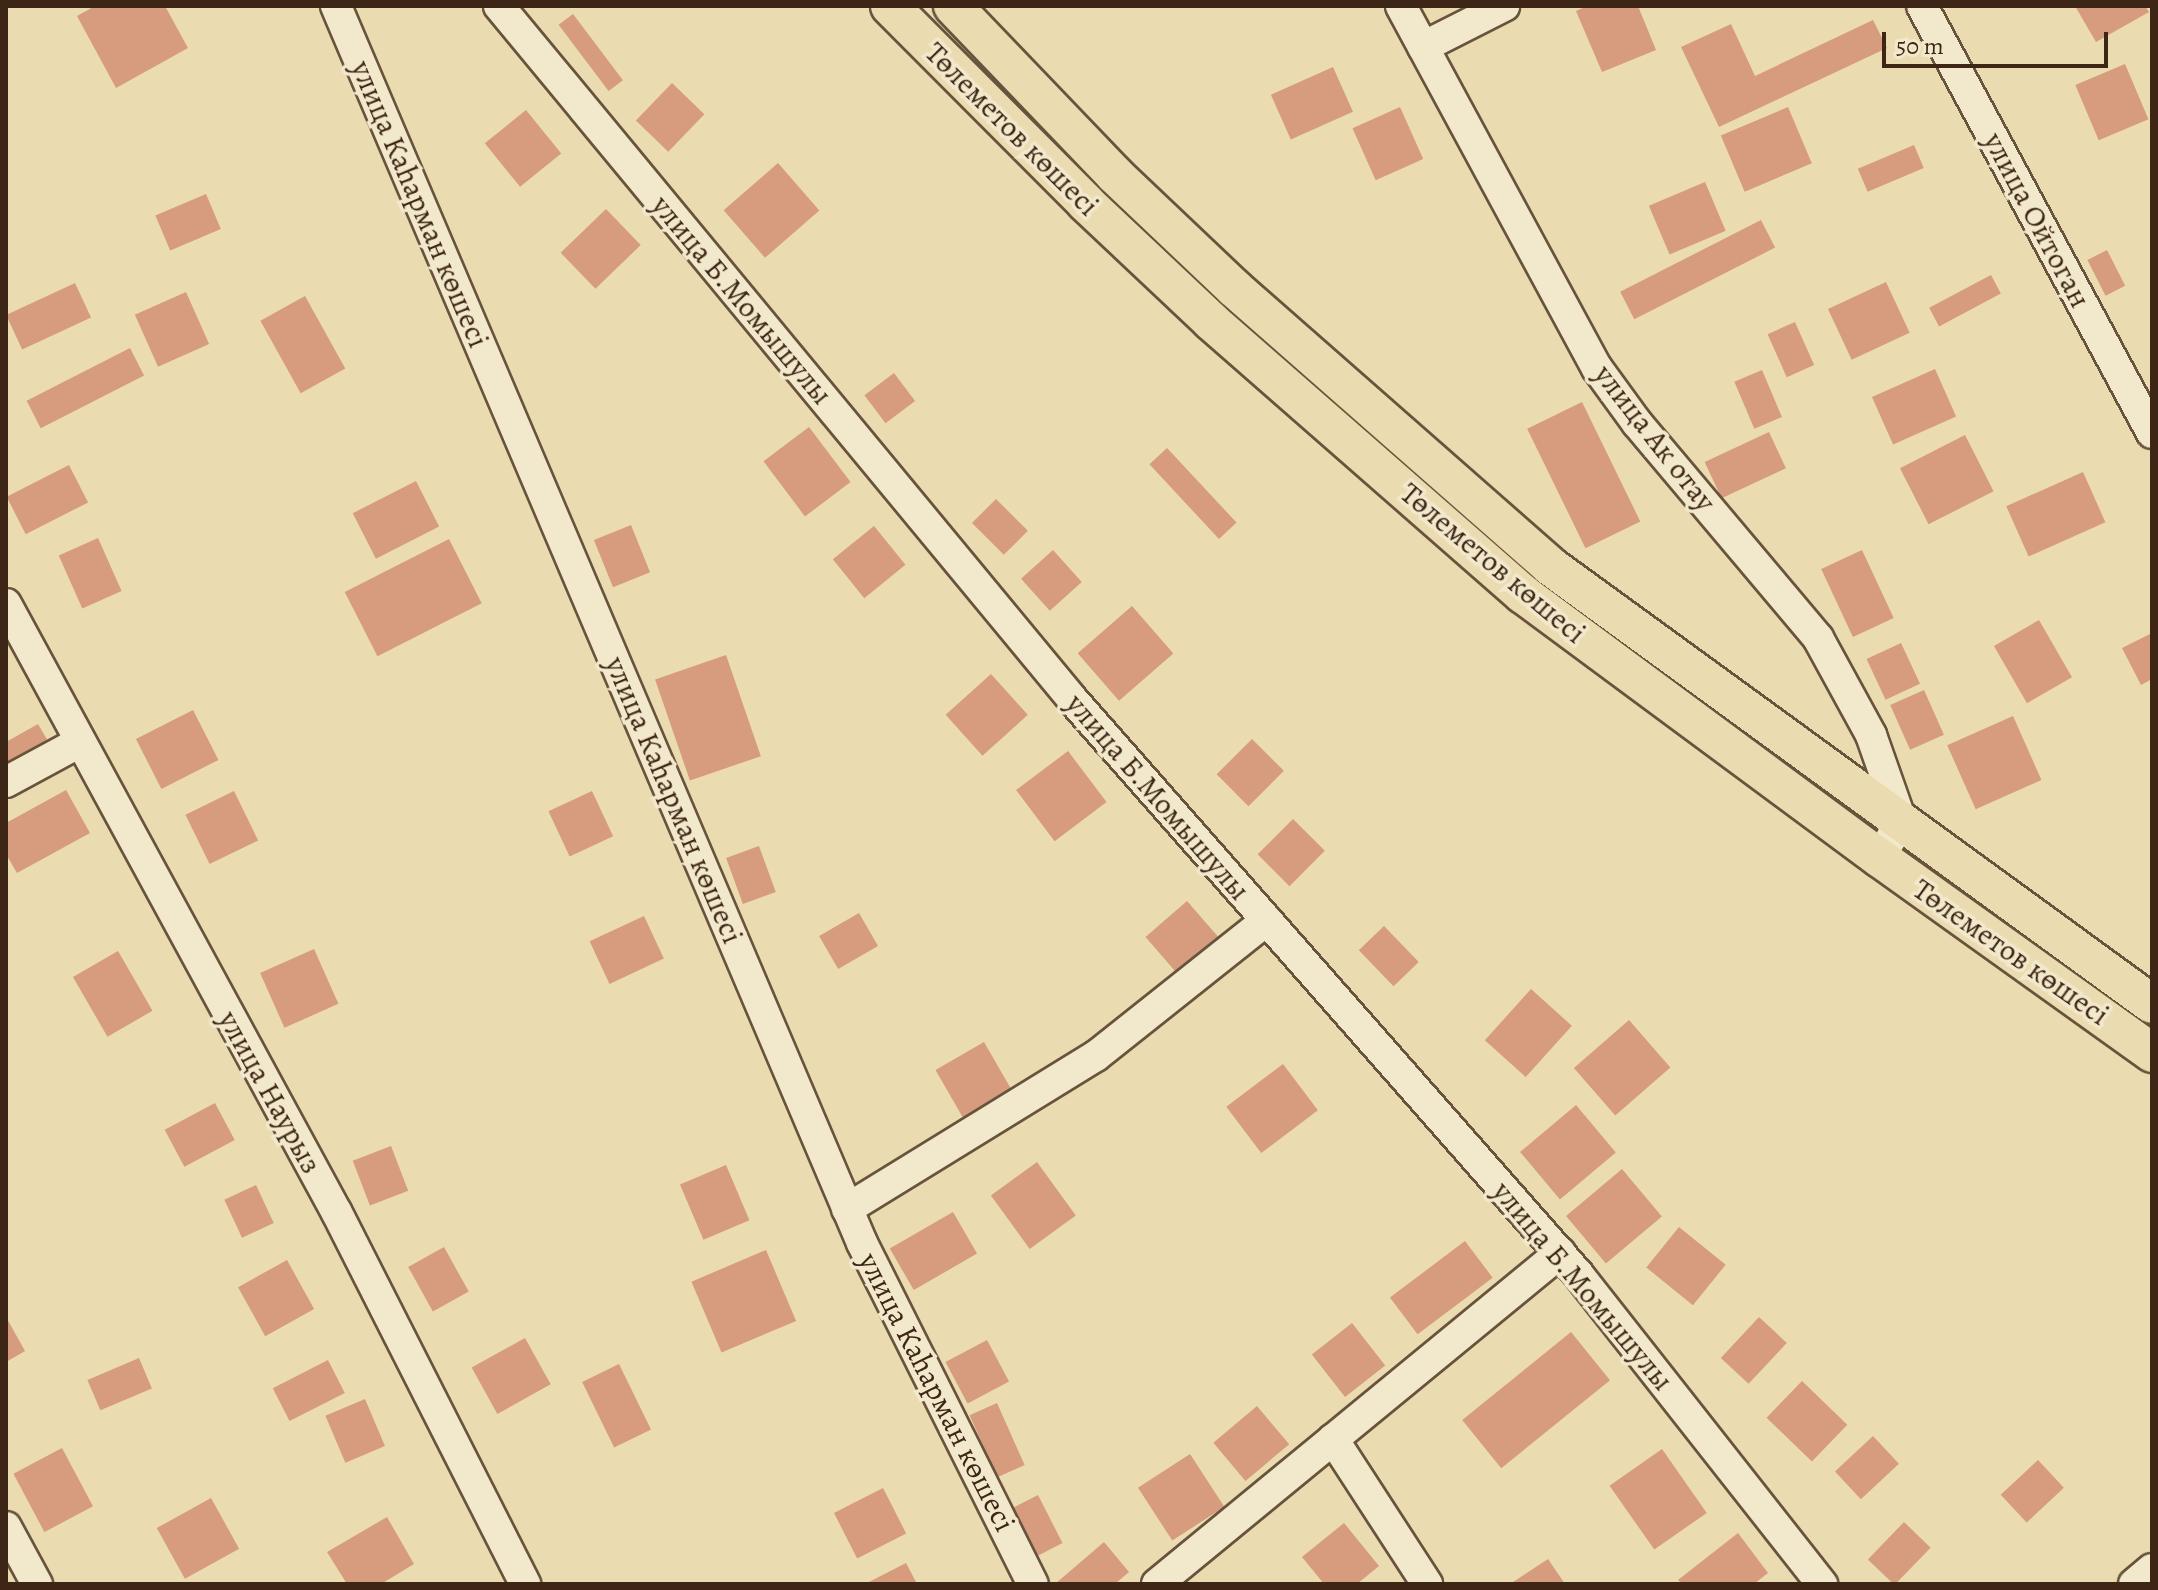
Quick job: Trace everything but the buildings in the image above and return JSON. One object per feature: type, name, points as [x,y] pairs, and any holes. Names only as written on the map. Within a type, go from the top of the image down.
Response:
[{"type":"main road","name":"Төлеметов көшесі","points":[[890,6],[1055,172],[1211,321],[1523,594],[1880,858],[2152,1053]]},
{"type":"main road","name":"Төлеметов көшесі","points":[[953,6],[1115,175],[1234,288],[1447,479],[1550,566],[2152,1004]]},
{"type":"street","name":"улица Каһарман көшесі","points":[[336,6],[847,1209],[1033,1584]]},
{"type":"street","name":"улица Б.Момышулы","points":[[499,6],[1072,699],[1560,1253],[1822,1584]]},
{"type":"street","name":"улица Ак отау","points":[[1401,6],[1597,368],[1637,423],[1818,638],[1871,735],[1901,820]]},
{"type":"street","points":[[1423,47],[1504,6]]},
{"type":"street","name":"улица Ойтоган","points":[[1922,6],[2152,433]]},
{"type":"street","name":"улица Наурыз","points":[[6,604],[337,1213],[525,1584]]},
{"type":"street","points":[[6,782],[80,742]]},
{"type":"street","points":[[1880,858],[1901,820]]},
{"type":"street","points":[[847,1209],[1096,1056],[1267,920]]},
{"type":"street","points":[[1157,1584],[1560,1253]]},
{"type":"street","points":[[1333,1439],[1427,1584]]},
{"type":"street","points":[[6,1527],[37,1584]]},
{"type":"street","points":[[2134,1584],[2152,1569]]}]
